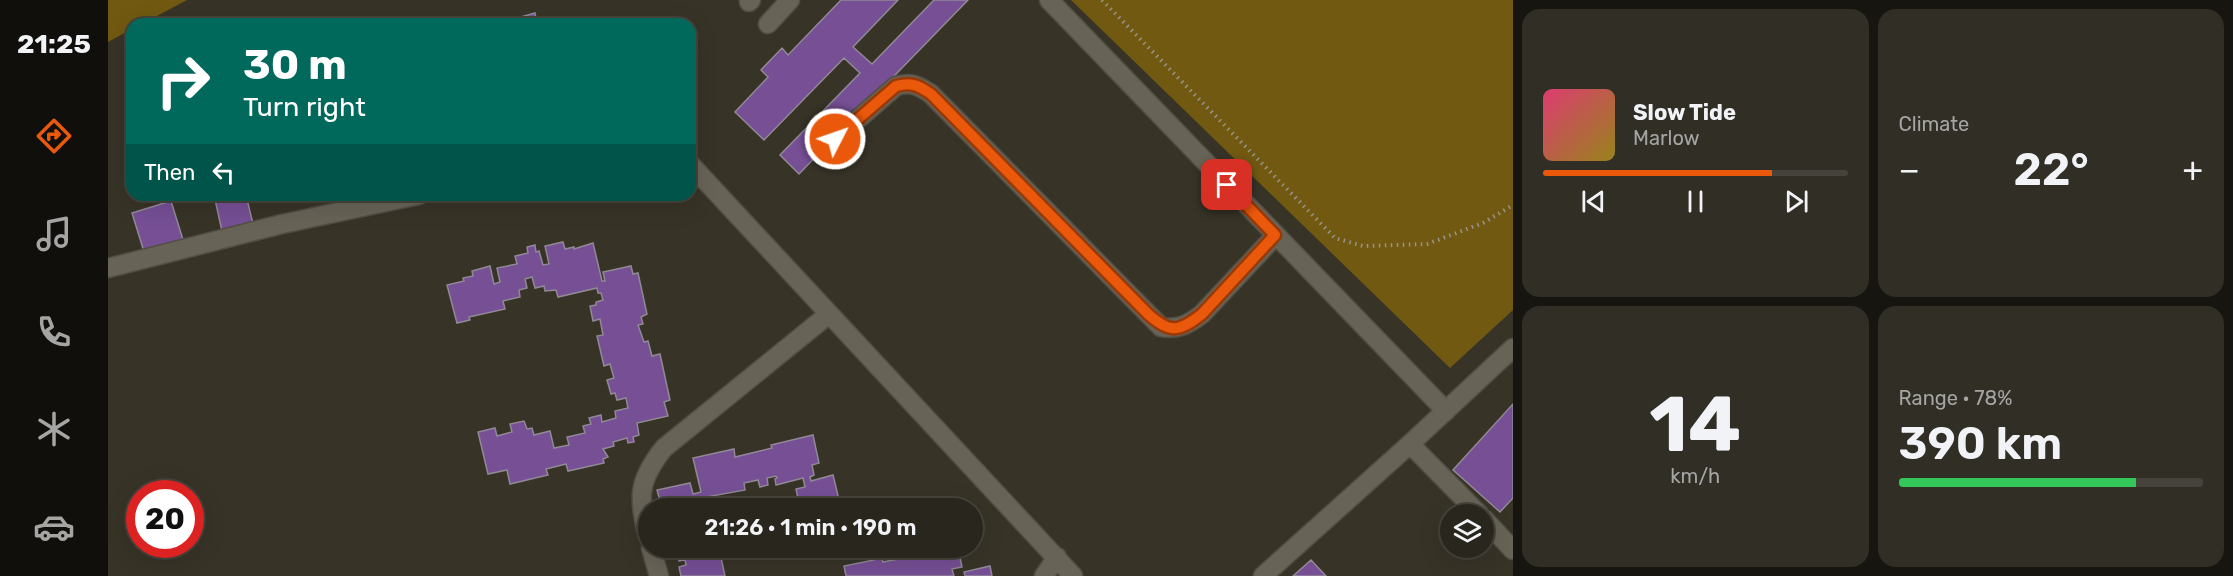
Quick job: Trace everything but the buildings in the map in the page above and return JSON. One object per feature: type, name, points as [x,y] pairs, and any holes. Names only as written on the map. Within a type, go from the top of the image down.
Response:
[{"type":"lane","points":[[768,24],[790,0]]},
{"type":"lane","points":[[1049,0],[1446,411]]},
{"type":"lane","points":[[835,139],[896,86],[907,83],[919,86],[931,94],[1161,327],[1173,329],[1190,324],[1275,235]]},
{"type":"lane","points":[[696,170],[1073,576]]},
{"type":"lane","points":[[108,268],[282,224],[391,201]]},
{"type":"lane","points":[[641,498],[650,465],[664,448],[830,315]]},
{"type":"lane","points":[[1263,576],[1513,348]]},
{"type":"lane","points":[[1410,444],[1469,504]]},
{"type":"lane","points":[[1494,530],[1513,550]]},
{"type":"lane","points":[[1044,576],[1057,557]]},
{"type":"lane","points":[[654,558],[659,576]]},
{"type":"path","points":[[1102,0],[1335,238],[1363,246],[1427,244],[1483,222],[1513,205]]},
{"type":"shaded area","points":[[108,0],[187,0],[153,18],[126,18],[126,32],[108,42]]},
{"type":"shaded area","points":[[1071,0],[1513,0],[1513,310],[1450,368]]},
{"type":"route","points":[[835,139],[896,86],[907,83],[919,86],[931,94],[1161,327],[1173,329],[1190,324],[1202,314],[1275,235],[1227,185]]}]
